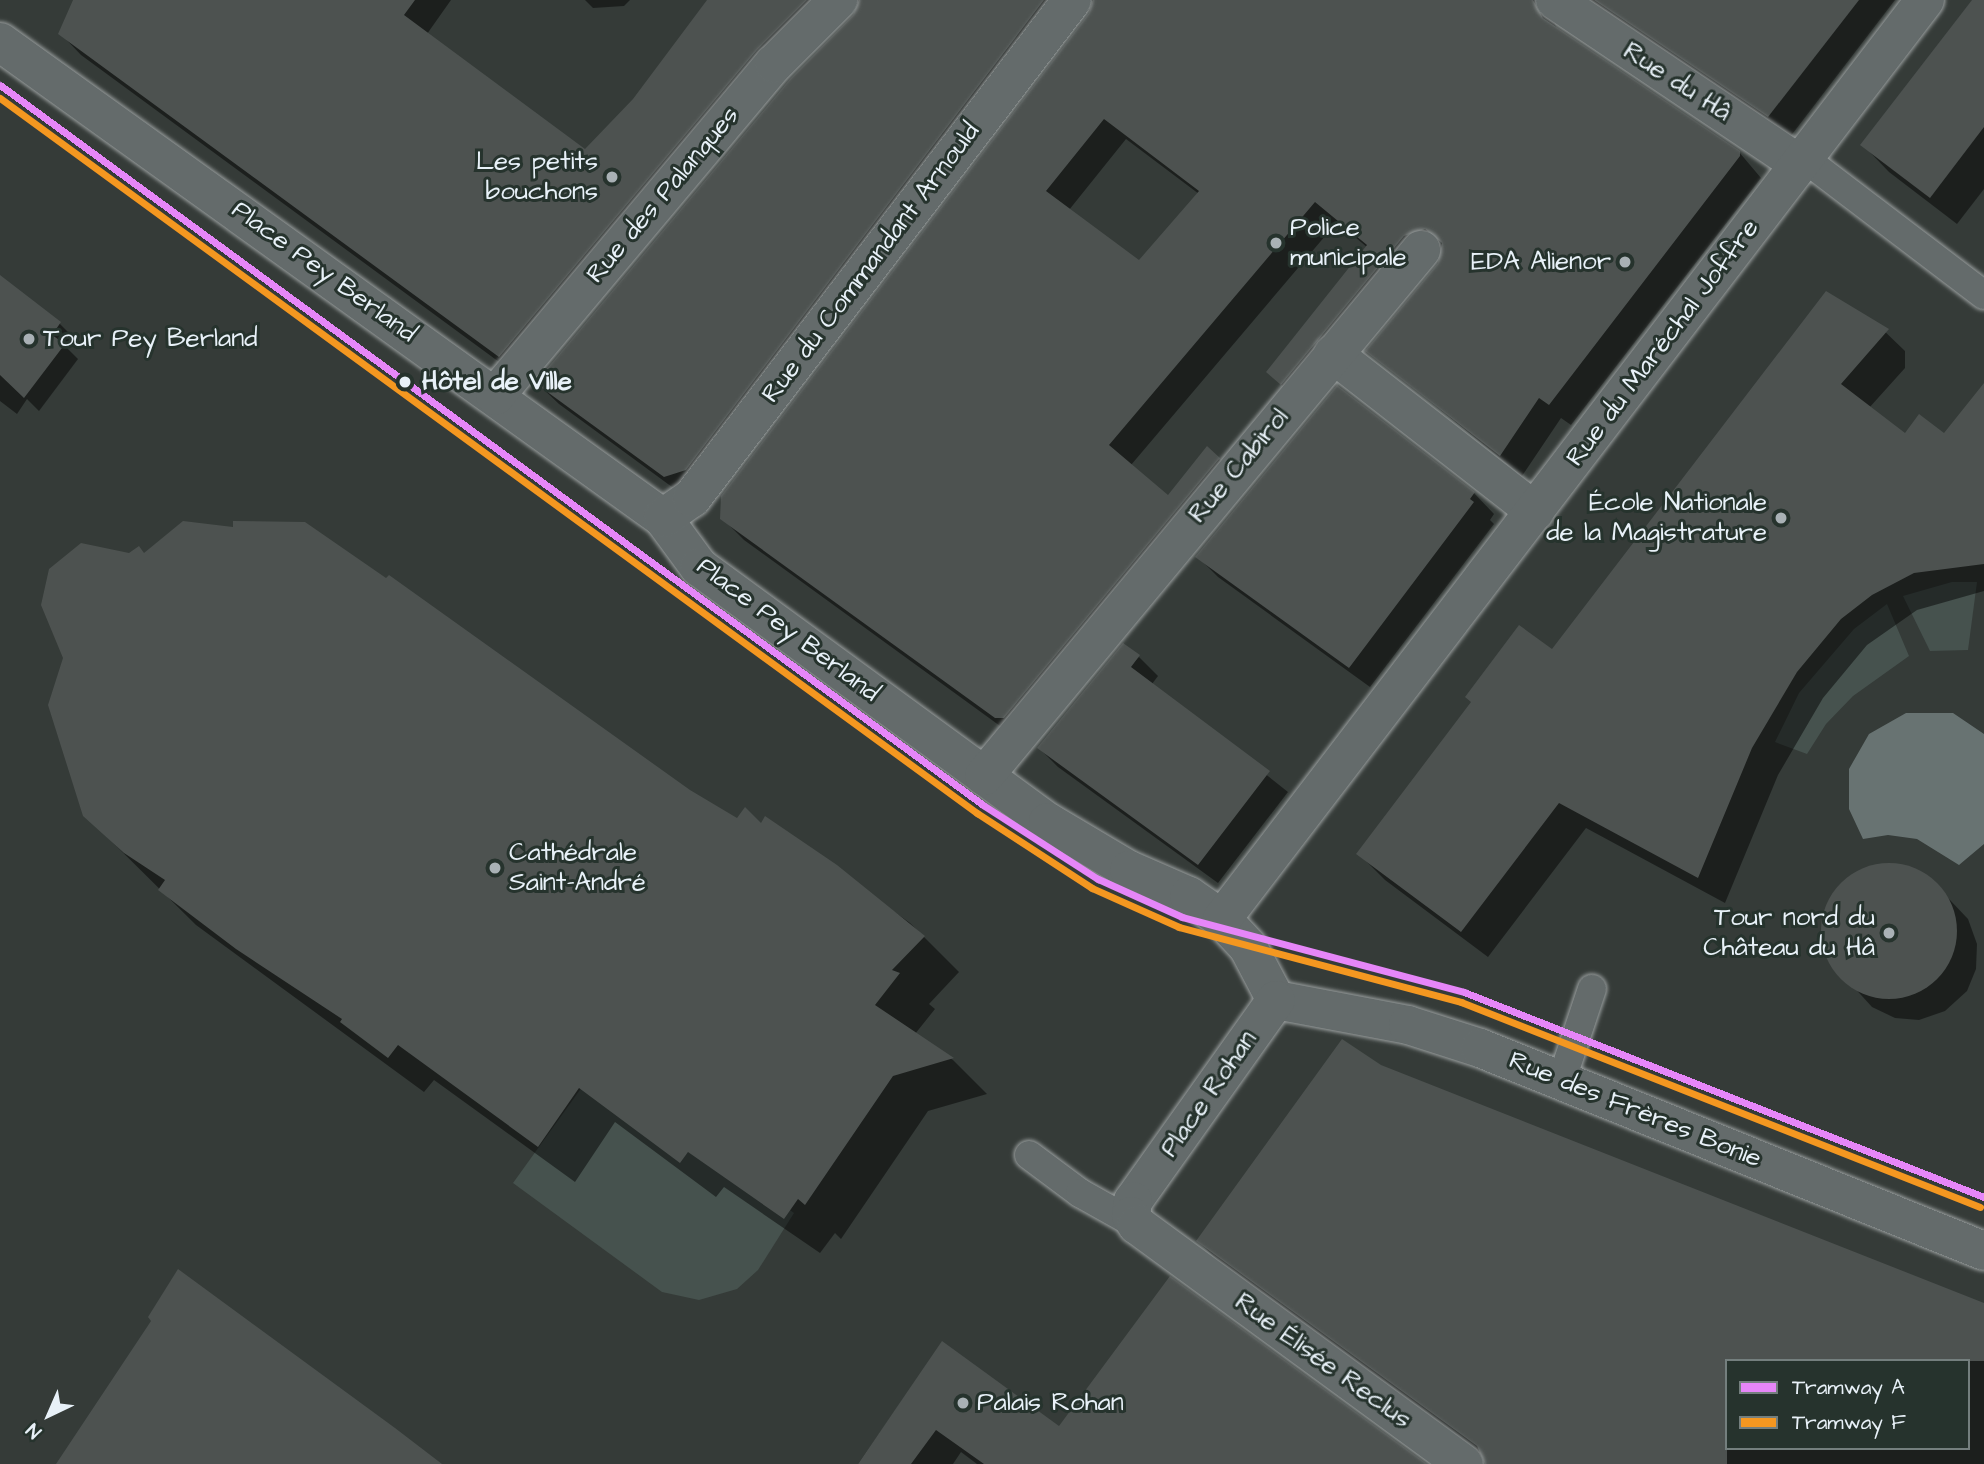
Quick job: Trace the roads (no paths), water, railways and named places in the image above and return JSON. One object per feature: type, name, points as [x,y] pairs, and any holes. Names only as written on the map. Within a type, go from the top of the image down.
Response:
[{"type":"street","name":"Rue des Palanques","points":[[495,396],[774,64],[838,0]]},
{"type":"street","name":"Rue du Commandant Arnould","points":[[663,518],[692,498],[1072,0]]},
{"type":"street","name":"Rue du Hâ","points":[[1555,0],[1801,161]]},
{"type":"street","name":"Rue du Maréchal Joffre","points":[[1222,919],[1925,0]]},
{"type":"street","name":"Place Pey Berland","points":[[0,42],[663,518],[699,566],[1048,822],[1129,870],[1189,896],[1222,919]]},
{"type":"street","name":"Rue Cabirol","points":[[984,776],[1421,250]]},
{"type":"street","points":[[1333,354],[1535,511]]},
{"type":"street","points":[[1222,919],[1248,947],[1276,1000]]},
{"type":"street","name":"Rue des Frères Bonie","points":[[1276,1000],[1408,1025],[1562,1079],[1984,1251]]},
{"type":"street","name":"Place Rohan","points":[[1137,1225],[1131,1216],[1133,1201],[1276,1000]]},
{"type":"street","name":"Rue Élisée Reclus","points":[[1137,1225],[1464,1464]]},
{"type":"lane","points":[[1801,161],[1984,295]]},
{"type":"lane","points":[[1562,1079],[1592,989]]},
{"type":"lane","points":[[1029,1155],[1080,1193],[1137,1225]]},
{"type":"tram line","name":"A","points":[[0,85],[983,805],[1098,879],[1182,917],[1464,992],[1984,1197]]},
{"type":"tram line","name":"F","points":[[0,98],[977,813],[1092,888],[1179,927],[1461,1002],[1980,1207]]},
{"type":"place","name":"Les petits bouchons","points":[[612,177]]},
{"type":"place","name":"Police municipale","points":[[1276,243]]},
{"type":"place","name":"EDA Alienor","points":[[1625,262]]},
{"type":"place","name":"Tour Pey Berland","points":[[29,339]]},
{"type":"place","name":"Hôtel de Ville","points":[[405,382]]},
{"type":"place","name":"École Nationale de la Magistrature","points":[[1781,518]]},
{"type":"place","name":"Cathédrale Saint-André","points":[[495,868]]},
{"type":"place","name":"Tour nord du Château du Hâ","points":[[1889,933]]},
{"type":"place","name":"Palais Rohan","points":[[963,1403]]}]
